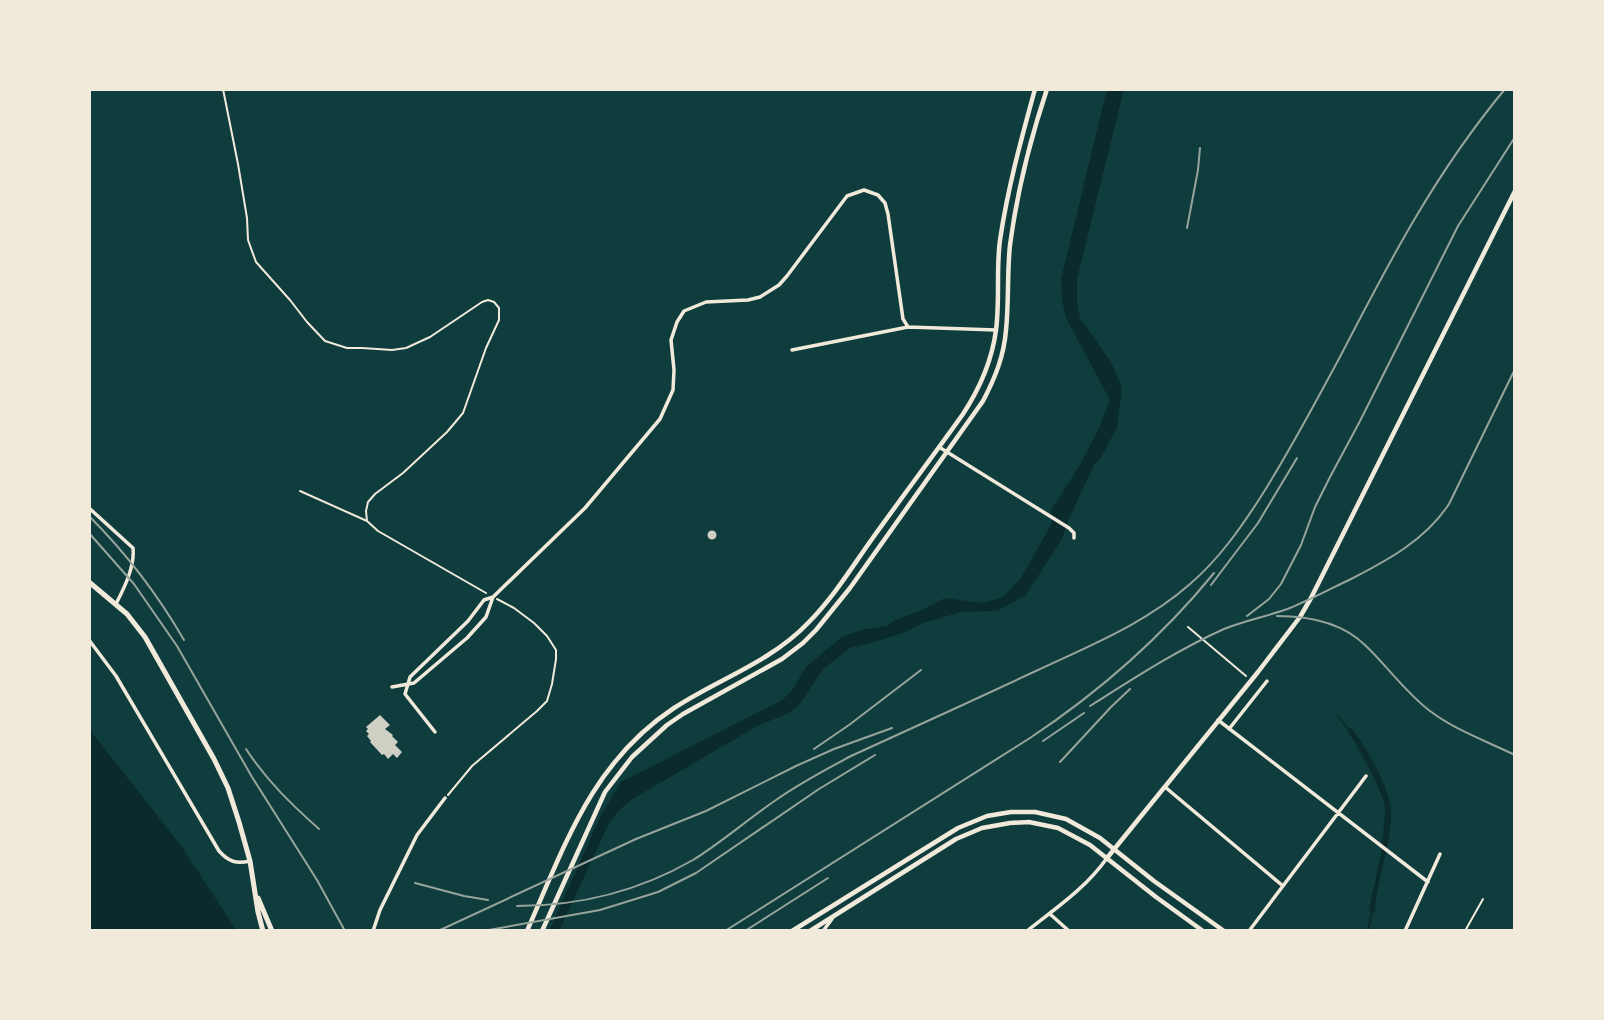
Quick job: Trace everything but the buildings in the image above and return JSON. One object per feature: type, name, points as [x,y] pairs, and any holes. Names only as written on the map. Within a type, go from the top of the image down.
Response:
[{"type":"main road","points":[[527,931],[581,812],[624,750],[647,728],[677,706],[775,651],[795,636],[823,607],[975,395],[984,376],[996,330],[999,244],[1005,205],[1035,89]]},
{"type":"main road","points":[[542,931],[605,792],[632,757],[652,737],[683,714],[782,659],[803,643],[830,614],[984,401],[1001,361],[1016,207],[1046,89]]},
{"type":"main road","points":[[1107,858],[1300,617],[1515,191]]},
{"type":"main road","points":[[89,582],[116,604],[145,637],[214,759],[233,804],[250,861],[263,931]]},
{"type":"main road","points":[[796,930],[968,823],[986,817],[1023,812],[1057,816],[1084,828],[1224,931]]},
{"type":"main road","points":[[810,931],[956,839],[982,828],[1018,822],[1050,825],[1079,838],[1203,931]]},
{"type":"main road","points":[[255,890],[272,931]]},
{"type":"street","points":[[392,687],[414,683],[467,638],[486,617],[494,597],[586,508],[660,419],[673,390],[671,340],[684,311],[706,302],[760,297],[779,285],[846,197],[855,192],[864,190],[878,195],[885,203],[903,319],[908,327]]},
{"type":"street","points":[[792,350],[908,327],[996,330]]},
{"type":"street","points":[[939,447],[1069,528],[1074,533],[1074,538]]},
{"type":"street","points":[[89,508],[133,548],[124,587],[116,604]]},
{"type":"street","points":[[436,732],[405,694],[410,677],[468,621],[484,600],[494,597]]},
{"type":"street","points":[[89,640],[116,676],[219,851],[235,863],[250,861]]},
{"type":"street","points":[[1229,729],[1267,681]]},
{"type":"street","points":[[1218,720],[1428,882]]},
{"type":"street","points":[[1249,931],[1366,776]]},
{"type":"street","points":[[1164,787],[1283,886]]},
{"type":"street","points":[[373,931],[407,854],[423,826],[445,798]]},
{"type":"street","points":[[1405,931],[1440,854]]},
{"type":"street","points":[[1027,931],[1084,885],[1107,858]]},
{"type":"street","points":[[1049,913],[1069,931]]},
{"type":"street","points":[[823,931],[835,915]]},
{"type":"lane","points":[[1465,931],[1483,898]]},
{"type":"path","points":[[223,89],[242,186],[248,237],[256,262],[325,341],[347,348],[406,348],[430,337],[482,302],[494,302],[499,308],[499,320],[463,413],[447,432],[403,473],[375,494],[368,502],[368,521]]},
{"type":"path","points":[[300,491],[368,521],[378,531],[514,608],[547,636],[555,650],[556,659],[547,701],[472,766],[445,798]]},
{"type":"path","points":[[1188,627],[1249,679]]},
{"type":"water","points":[[1107,89],[1124,89],[1077,279],[1077,302],[1080,318],[1111,362],[1122,388],[1117,428],[1094,465],[1062,539],[1026,595],[997,611],[961,612],[850,648],[823,669],[797,707],[787,714],[757,726],[632,800],[608,825],[559,931],[549,931],[601,815],[621,782],[782,700],[791,692],[806,667],[842,637],[861,630],[887,626],[945,598],[980,603],[1002,598],[1021,578],[1052,523],[1051,510],[1080,465],[1110,400],[1066,318],[1061,279]]},
{"type":"water","points":[[1348,728],[1351,728],[1370,756],[1390,801],[1391,823],[1375,912],[1369,910],[1382,848],[1384,801]]},
{"type":"water","points":[[89,729],[182,847],[237,931],[89,931]]},
{"type":"waterway","points":[[1338,716],[1348,729]]},
{"type":"waterway","points":[[1368,931],[1372,911]]},
{"type":"railway","points":[[517,906],[586,900],[630,888],[672,871],[704,853],[776,800],[822,772],[1137,622],[1190,584],[1228,543],[1260,498],[1282,463],[1416,218],[1457,152],[1505,89]]},
{"type":"railway","points":[[1247,616],[1269,599],[1281,584],[1301,545],[1315,507],[1458,226],[1515,137]]},
{"type":"railway","points":[[1187,228],[1200,148]]},
{"type":"railway","points":[[1090,706],[1189,646],[1232,626],[1306,601],[1380,563],[1418,538],[1430,528],[1449,504],[1515,369]]},
{"type":"railway","points":[[1211,585],[1258,523],[1297,458]]},
{"type":"railway","points":[[89,516],[141,575],[184,640]]},
{"type":"railway","points":[[89,533],[134,584],[177,646],[345,931]]},
{"type":"railway","points":[[725,931],[1056,720],[1105,683],[1151,642],[1214,573]]},
{"type":"railway","points":[[1277,616],[1313,619],[1347,632],[1366,646],[1430,711],[1460,730],[1515,755]]},
{"type":"railway","points":[[814,749],[921,670]]},
{"type":"railway","points":[[1060,762],[1130,689]]},
{"type":"railway","points":[[1043,741],[1084,713]]},
{"type":"railway","points":[[438,931],[636,839],[706,811],[834,749],[892,728]]},
{"type":"railway","points":[[246,749],[280,792],[319,829]]},
{"type":"railway","points":[[483,931],[600,910],[658,892],[696,873],[819,789],[875,755]]},
{"type":"railway","points":[[745,931],[828,878]]},
{"type":"railway","points":[[415,883],[488,900]]}]
